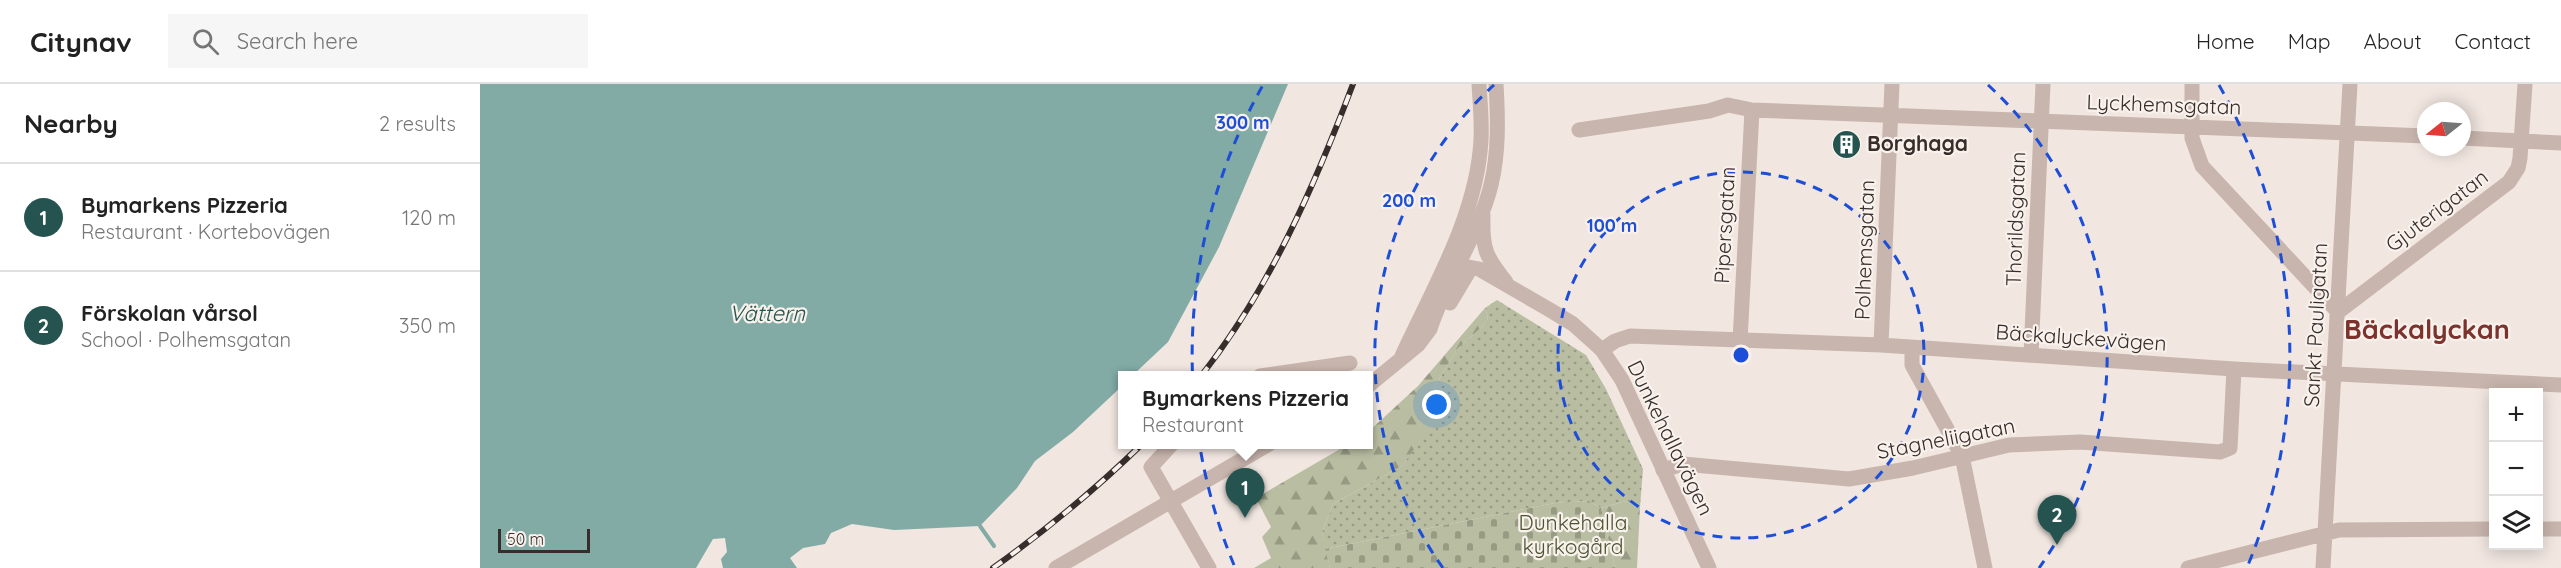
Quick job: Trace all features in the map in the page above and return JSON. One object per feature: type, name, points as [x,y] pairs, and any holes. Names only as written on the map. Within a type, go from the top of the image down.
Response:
[{"type":"street","points":[[1399,361],[1458,265],[1481,140],[1479,84]]},
{"type":"street","points":[[1373,382],[1418,345],[1430,329],[1483,212],[1496,155],[1496,84]]},
{"type":"street","name":"Polhemsgatan","points":[[1881,345],[1892,84]]},
{"type":"street","name":"Thorildsgatan","points":[[2031,355],[2043,84]]},
{"type":"street","points":[[2192,84],[2191,126],[2194,148],[2202,166],[2338,312]]},
{"type":"street","name":"Sankt Pauligatan","points":[[2324,568],[2350,84]]},
{"type":"street","name":"Gjuterigatan","points":[[2338,312],[2509,182],[2518,168],[2525,84]]},
{"type":"street","name":"Lyckhemsgatan","points":[[1579,130],[1709,111],[1728,105],[1752,110],[2417,136]]},
{"type":"street","name":"Pipersgatan","points":[[1740,341],[1752,110]]},
{"type":"street","points":[[2471,138],[2561,143]]},
{"type":"street","points":[[1483,212],[1482,243],[1486,257],[1512,290]]},
{"type":"street","name":"Dunkehallavägen","points":[[1458,265],[1472,266],[1571,323],[1602,350],[1622,380],[1709,568]]},
{"type":"street","name":"Bäckalyckevägen","points":[[1602,350],[1615,341],[1630,336],[1881,345],[2234,369],[2561,385]]},
{"type":"street","points":[[1912,348],[1912,364],[1962,456],[1986,568]]},
{"type":"street","points":[[1290,371],[1350,363]]},
{"type":"street","name":"Stagneliigatan","points":[[1663,470],[1683,464],[1849,479],[1913,468],[2009,445],[2080,442],[2220,452],[2230,448],[2234,369]]},
{"type":"street","points":[[1167,449],[1151,466],[1209,568]]},
{"type":"street","points":[[1056,568],[1260,449]]},
{"type":"street","points":[[2188,568],[2325,533],[2351,530],[2489,529]]},
{"type":"street","points":[[2543,529],[2561,529]]},
{"type":"green space","points":[[1497,300],[1586,355],[1606,389],[1643,469],[1640,507],[1626,501],[1601,508],[1589,501],[1555,503],[1325,549],[1322,532],[1333,504],[1402,466],[1436,414],[1436,384],[1458,348],[1483,326],[1488,318],[1485,308]]},
{"type":"green space","points":[[1485,308],[1488,318],[1483,326],[1458,348],[1436,384],[1435,420],[1402,466],[1333,504],[1322,532],[1330,568],[1254,568],[1271,558],[1262,537],[1271,527],[1256,498],[1340,449],[1373,449],[1373,427],[1418,386]]},
{"type":"green space","name":"Dunkehalla kyrkogård","points":[[1589,501],[1601,508],[1615,568],[1330,568],[1325,549],[1555,503]]},
{"type":"green space","points":[[1626,501],[1640,507],[1637,568],[1615,568],[1601,508]]},
{"type":"water","name":"Vättern","points":[[480,84],[1288,84],[1219,247],[1168,342],[1137,371],[1118,371],[1118,390],[1073,432],[1035,461],[1017,488],[980,526],[894,530],[852,524],[831,533],[825,544],[803,548],[790,558],[797,568],[723,568],[721,559],[727,552],[725,538],[713,539],[696,568],[480,568]]},
{"type":"waterway","points":[[980,526],[994,546]]},
{"type":"railway","points":[[1205,371],[1248,308],[1288,236],[1323,160],[1353,84]]},
{"type":"railway","points":[[993,568],[1070,509],[1137,449]]},
{"type":"place","name":"Borghaga","points":[[1846,144]]},
{"type":"place","name":"Bymarkens Pizzeria","points":[[1245,518]]},
{"type":"place","name":"Förskolan vårsol","points":[[2057,545]]},
{"type":"district","name":"Bäckalyckan","points":[[2427,330]]}]
